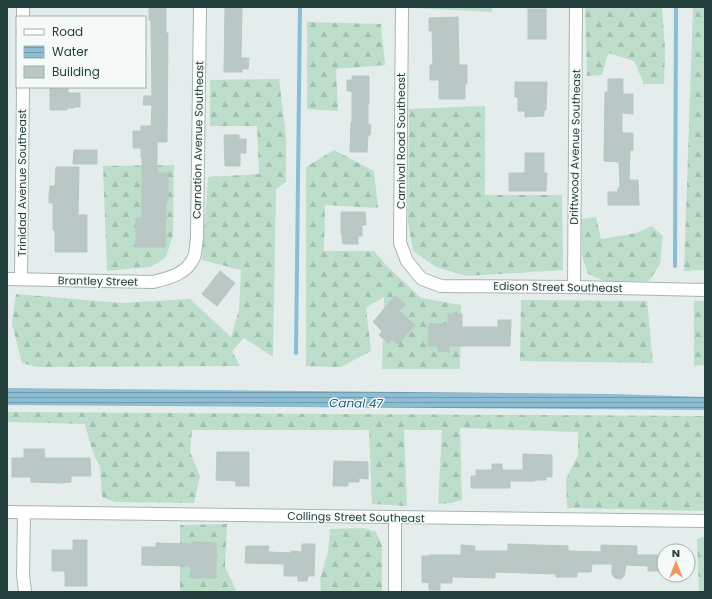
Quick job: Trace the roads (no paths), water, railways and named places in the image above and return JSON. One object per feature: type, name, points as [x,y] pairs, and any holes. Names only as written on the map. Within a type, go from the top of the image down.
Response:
[{"type":"street","name":"Carnation Avenue Southeast","points":[[186,269],[194,257],[197,238],[200,7]]},
{"type":"street","name":"Carnival Road Southeast","points":[[402,7],[400,243],[407,261],[415,271]]},
{"type":"street","name":"Driftwood Avenue Southeast","points":[[574,287],[576,7]]},
{"type":"street","name":"Trinidad Avenue Southeast","points":[[21,279],[22,88]]},
{"type":"street","name":"Brantley Street","points":[[7,279],[153,282],[170,278],[186,269]]},
{"type":"street","name":"Edison Street Southeast","points":[[415,271],[422,279],[441,286],[705,290]]},
{"type":"street","name":"Collings Street Southeast","points":[[7,512],[705,521]]},
{"type":"street","points":[[24,513],[23,574],[25,592]]},
{"type":"street","points":[[395,518],[395,592]]},
{"type":"water","name":"Canal 47","points":[[7,388],[613,394],[705,397],[705,410],[7,405]]},
{"type":"waterway","points":[[296,353],[300,7]]},
{"type":"waterway","points":[[675,266],[676,7]]}]
